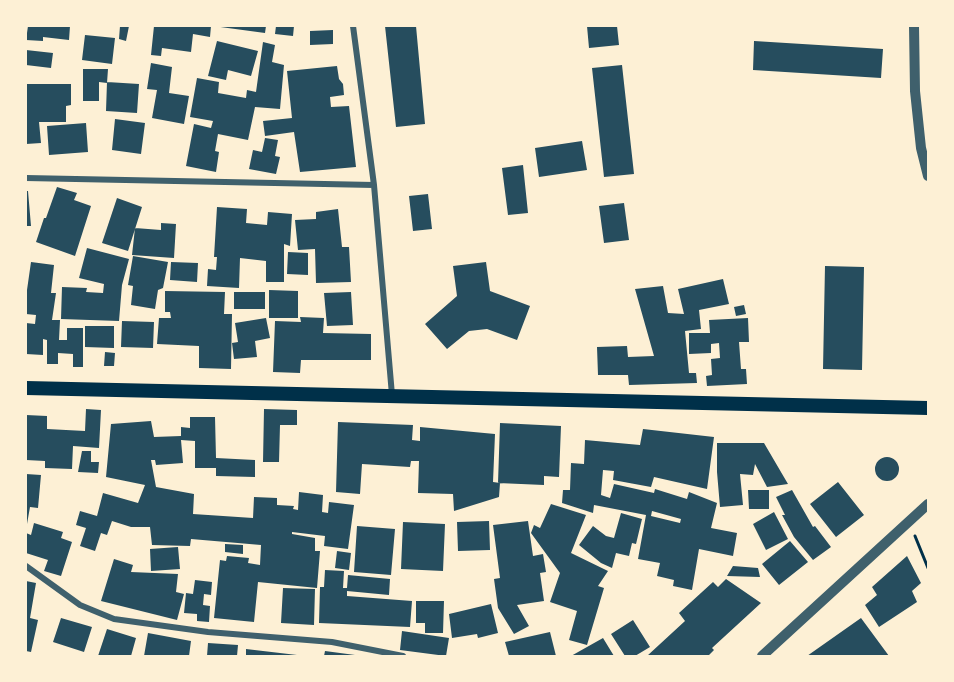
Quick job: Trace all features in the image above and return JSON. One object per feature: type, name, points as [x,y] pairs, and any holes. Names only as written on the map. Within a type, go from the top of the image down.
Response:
[{"type":"main road","points":[[26,388],[928,408]]},
{"type":"main road","points":[[913,408],[928,415]]},
{"type":"street","points":[[353,26],[374,185],[392,395]]},
{"type":"street","points":[[914,26],[915,91],[921,148],[928,176]]},
{"type":"street","points":[[26,178],[374,185]]},
{"type":"street","points":[[762,657],[928,504]]},
{"type":"street","points":[[26,566],[80,605],[114,619],[208,632],[332,642],[403,657]]},
{"type":"path","points":[[909,521],[928,567]]},
{"type":"building","points":[[28,26],[70,26],[69,40],[43,37],[43,41],[26,40]]},
{"type":"building","points":[[120,26],[129,26],[126,41],[119,39]]},
{"type":"building","points":[[154,26],[211,26],[210,37],[193,34],[191,52],[162,48],[161,56],[151,55]]},
{"type":"building","points":[[213,26],[266,26],[265,33]]},
{"type":"building","points":[[276,26],[294,26],[293,36],[275,34]]},
{"type":"building","points":[[385,26],[416,26],[425,124],[396,127]]},
{"type":"building","points":[[587,26],[617,26],[619,45],[589,48]]},
{"type":"building","points":[[333,30],[333,44],[310,45],[310,31]]},
{"type":"building","points":[[85,35],[115,38],[112,64],[82,60]]},
{"type":"building","points":[[217,41],[258,51],[251,76],[228,70],[226,80],[208,76]]},
{"type":"building","points":[[754,41],[883,49],[881,78],[753,70]]},
{"type":"building","points":[[263,42],[275,45],[272,62],[284,65],[280,109],[255,107],[248,140],[218,134],[215,151],[219,152],[216,172],[186,166],[194,124],[211,128],[213,121],[190,117],[197,78],[219,82],[218,93],[246,98],[247,90],[256,92]]},
{"type":"building","points":[[26,50],[53,53],[51,68],[26,65]]},
{"type":"building","points":[[151,63],[172,67],[169,93],[189,96],[184,124],[152,118],[157,90],[147,89]]},
{"type":"building","points":[[622,65],[634,174],[604,177],[592,68]]},
{"type":"building","points":[[337,66],[344,95],[330,97],[331,107],[349,106],[356,167],[300,172],[294,132],[265,136],[263,121],[292,118],[287,71]]},
{"type":"building","points":[[83,69],[108,69],[107,83],[99,82],[99,101],[83,101]]},
{"type":"building","points":[[107,82],[139,84],[137,113],[106,111]]},
{"type":"building","points":[[26,84],[71,84],[71,105],[66,106],[66,122],[39,122],[41,143],[26,144]]},
{"type":"building","points":[[115,119],[145,123],[141,154],[112,150]]},
{"type":"building","points":[[86,123],[88,152],[49,155],[47,126]]},
{"type":"building","points":[[265,138],[278,140],[275,156],[280,157],[276,174],[249,169],[253,150],[262,152]]},
{"type":"building","points":[[582,141],[587,170],[539,177],[535,148]]},
{"type":"building","points":[[523,165],[528,213],[508,215],[502,168]]},
{"type":"building","points":[[57,187],[77,193],[74,200],[91,206],[75,256],[36,242]]},
{"type":"building","points":[[26,191],[28,191],[31,226],[26,226]]},
{"type":"building","points":[[428,194],[432,229],[413,231],[409,196]]},
{"type":"building","points":[[117,198],[142,207],[128,251],[102,243]]},
{"type":"building","points":[[624,203],[629,240],[604,243],[599,206]]},
{"type":"building","points":[[217,207],[247,209],[246,223],[267,225],[268,212],[292,214],[290,246],[284,244],[284,282],[266,282],[266,261],[240,258],[239,288],[207,286],[208,269],[216,270],[217,257],[214,257]]},
{"type":"building","points":[[338,209],[342,247],[349,247],[351,282],[316,283],[315,249],[298,250],[295,220],[316,219],[316,212]]},
{"type":"building","points":[[161,223],[176,224],[174,258],[132,255],[135,228],[161,230]]},
{"type":"building","points":[[87,248],[129,259],[122,285],[119,321],[61,319],[62,287],[87,288],[86,292],[103,293],[104,284],[79,278]]},
{"type":"building","points":[[288,252],[308,253],[308,275],[287,274]]},
{"type":"building","points":[[133,256],[168,262],[163,288],[158,290],[155,309],[131,305],[133,286],[128,285]]},
{"type":"building","points":[[31,262],[54,265],[51,293],[56,293],[52,320],[60,320],[59,340],[67,340],[67,328],[83,328],[83,367],[73,367],[73,354],[58,353],[58,364],[47,364],[47,340],[43,339],[43,355],[26,354],[26,323],[35,324],[36,315],[26,314],[26,290]]},
{"type":"building","points":[[171,262],[198,263],[197,282],[170,280]]},
{"type":"building","points":[[486,262],[490,291],[530,306],[517,340],[487,329],[469,331],[447,349],[425,324],[457,296],[453,266]]},
{"type":"building","points":[[825,266],[864,267],[862,370],[823,369]]},
{"type":"building","points":[[723,279],[729,304],[699,310],[701,329],[685,331],[689,373],[696,373],[697,383],[629,385],[628,375],[598,375],[597,347],[627,346],[628,357],[654,356],[635,289],[663,286],[668,313],[684,314],[678,289]]},
{"type":"building","points":[[269,290],[298,291],[298,318],[269,318]]},
{"type":"building","points":[[165,291],[225,292],[224,314],[232,314],[231,369],[199,368],[199,346],[157,344],[159,318],[171,318],[170,312],[165,312]]},
{"type":"building","points":[[234,292],[265,292],[265,309],[234,309]]},
{"type":"building","points":[[351,292],[353,325],[327,326],[324,293]]},
{"type":"building","points":[[744,305],[746,314],[736,316],[734,307]]},
{"type":"building","points":[[300,317],[324,318],[323,333],[371,334],[371,360],[301,360],[300,373],[273,372],[275,321],[301,322]]},
{"type":"building","points":[[266,318],[270,338],[255,341],[257,357],[234,359],[232,343],[238,342],[235,323]]},
{"type":"building","points":[[748,318],[749,342],[739,342],[741,369],[746,369],[747,384],[707,386],[706,376],[712,375],[711,359],[720,358],[719,343],[711,344],[711,353],[689,354],[689,333],[710,333],[709,320]]},
{"type":"building","points":[[122,321],[154,322],[153,348],[121,347]]},
{"type":"building","points":[[85,326],[114,326],[114,348],[85,347]]},
{"type":"building","points":[[105,352],[115,353],[114,366],[104,366]]},
{"type":"building","points":[[86,409],[101,410],[99,448],[73,446],[72,469],[45,468],[45,461],[26,460],[26,415],[47,416],[47,429],[85,431]]},
{"type":"building","points":[[264,409],[297,410],[297,425],[280,425],[279,462],[263,462]]},
{"type":"building","points":[[190,417],[215,417],[216,458],[255,460],[255,477],[216,476],[216,468],[195,468],[195,441],[181,440],[183,463],[156,465],[155,460],[151,460],[156,487],[194,494],[193,514],[253,518],[254,497],[277,498],[277,505],[294,506],[293,509],[298,510],[299,492],[323,495],[322,512],[328,513],[329,502],[354,505],[348,549],[324,546],[325,536],[292,532],[292,534],[315,538],[315,551],[320,551],[317,588],[258,582],[254,622],[214,618],[220,560],[226,561],[227,556],[249,558],[248,563],[260,565],[261,545],[191,539],[190,546],[152,545],[150,527],[131,527],[112,521],[107,535],[101,533],[95,551],[80,546],[86,528],[76,525],[80,511],[97,516],[103,493],[138,503],[145,485],[106,477],[111,424],[151,421],[154,437],[181,436],[181,427],[190,428]]},
{"type":"building","points":[[338,422],[413,425],[412,440],[420,441],[420,427],[495,434],[493,482],[500,483],[499,497],[454,511],[453,494],[418,493],[419,461],[411,461],[410,467],[362,464],[360,494],[336,492]]},
{"type":"building","points":[[500,423],[561,426],[559,477],[544,476],[544,485],[498,483]]},
{"type":"building","points":[[643,429],[714,437],[707,489],[654,477],[651,487],[613,480],[614,471],[603,470],[601,495],[610,498],[614,484],[654,493],[655,489],[687,499],[689,492],[717,503],[711,528],[737,533],[733,556],[699,549],[692,590],[673,586],[674,580],[657,576],[660,563],[638,559],[646,515],[594,505],[593,513],[562,503],[563,490],[570,490],[571,463],[584,464],[585,440],[640,445]],"holes":[[[652,511],[681,519],[680,523],[651,516]]]},
{"type":"building","points":[[717,443],[764,443],[788,484],[767,487],[755,464],[753,475],[740,474],[743,505],[720,507]]},
{"type":"building","points":[[82,451],[91,451],[91,462],[99,462],[98,473],[78,472]]},
{"type":"building","points":[[887,457],[896,460],[899,469],[896,478],[887,481],[878,478],[875,469],[878,460]]},
{"type":"building","points":[[26,474],[41,475],[38,508],[30,507],[27,524]]},
{"type":"building","points":[[838,482],[864,515],[836,537],[810,504]]},
{"type":"building","points":[[748,490],[769,490],[769,509],[749,509]]},
{"type":"building","points":[[792,490],[813,527],[815,526],[831,547],[813,560],[794,537],[782,515],[785,515],[776,497]]},
{"type":"building","points":[[551,504],[586,515],[571,553],[608,571],[598,586],[604,588],[587,645],[569,640],[577,611],[550,602],[560,573],[531,533],[534,525],[540,528]]},
{"type":"building","points":[[774,512],[788,539],[766,550],[753,524]]},
{"type":"building","points":[[621,513],[642,519],[636,544],[632,543],[629,556],[616,553],[612,568],[601,563],[579,545],[593,526],[606,536],[614,538]]},
{"type":"building","points":[[489,521],[490,550],[458,551],[457,522]]},
{"type":"building","points":[[528,521],[533,556],[543,554],[546,572],[540,573],[544,601],[517,605],[529,626],[514,634],[498,608],[494,579],[500,578],[493,525]]},
{"type":"building","points":[[403,522],[445,524],[443,571],[401,569]]},
{"type":"building","points":[[34,523],[63,532],[61,538],[72,542],[61,576],[44,571],[48,560],[26,553],[26,533],[31,535]]},
{"type":"building","points":[[357,526],[395,529],[391,575],[354,572]]},
{"type":"building","points":[[790,541],[808,562],[779,585],[762,564]]},
{"type":"building","points":[[225,544],[243,545],[243,554],[225,552]]},
{"type":"building","points":[[178,547],[180,569],[151,571],[150,549]]},
{"type":"building","points":[[337,551],[351,553],[349,570],[335,568]]},
{"type":"building","points":[[907,556],[921,583],[912,591],[917,602],[879,627],[865,605],[877,595],[872,587]]},
{"type":"building","points":[[114,559],[133,565],[131,572],[178,574],[176,592],[184,594],[177,620],[101,601]]},
{"type":"building","points":[[733,566],[758,568],[760,577],[727,576]]},
{"type":"building","points":[[325,570],[344,571],[343,588],[347,588],[348,575],[390,579],[389,595],[347,591],[347,596],[412,601],[410,627],[319,623],[320,587],[324,587]]},
{"type":"building","points":[[726,579],[761,603],[712,648],[714,650],[708,656],[647,656],[685,621],[679,613],[713,582],[718,587]]},
{"type":"building","points":[[195,580],[212,582],[211,595],[204,594],[203,605],[210,606],[209,622],[197,621],[197,614],[184,613],[186,593],[193,594]]},
{"type":"building","points":[[26,581],[36,583],[30,618],[38,620],[31,652],[26,651]]},
{"type":"building","points":[[283,588],[315,589],[314,625],[281,623]]},
{"type":"building","points":[[416,601],[444,601],[443,633],[425,633],[425,623],[416,623]]},
{"type":"building","points":[[491,604],[498,633],[478,638],[477,634],[452,638],[449,614]]},
{"type":"building","points":[[61,618],[92,627],[84,652],[53,642]]},
{"type":"building","points":[[861,618],[889,656],[807,656]]},
{"type":"building","points":[[633,620],[650,647],[635,656],[625,656],[611,634]]},
{"type":"building","points":[[107,629],[136,638],[131,656],[98,656]]},
{"type":"building","points":[[402,631],[449,638],[446,656],[400,650]]},
{"type":"building","points":[[550,632],[556,656],[509,656],[505,642]]},
{"type":"building","points":[[148,633],[191,641],[189,656],[144,656]]},
{"type":"building","points":[[603,638],[614,656],[571,656]]},
{"type":"building","points":[[208,643],[238,645],[237,656],[207,656]]},
{"type":"building","points":[[246,649],[297,655],[297,656],[246,656]]},
{"type":"building","points":[[325,651],[355,655],[355,656],[324,656]]}]
